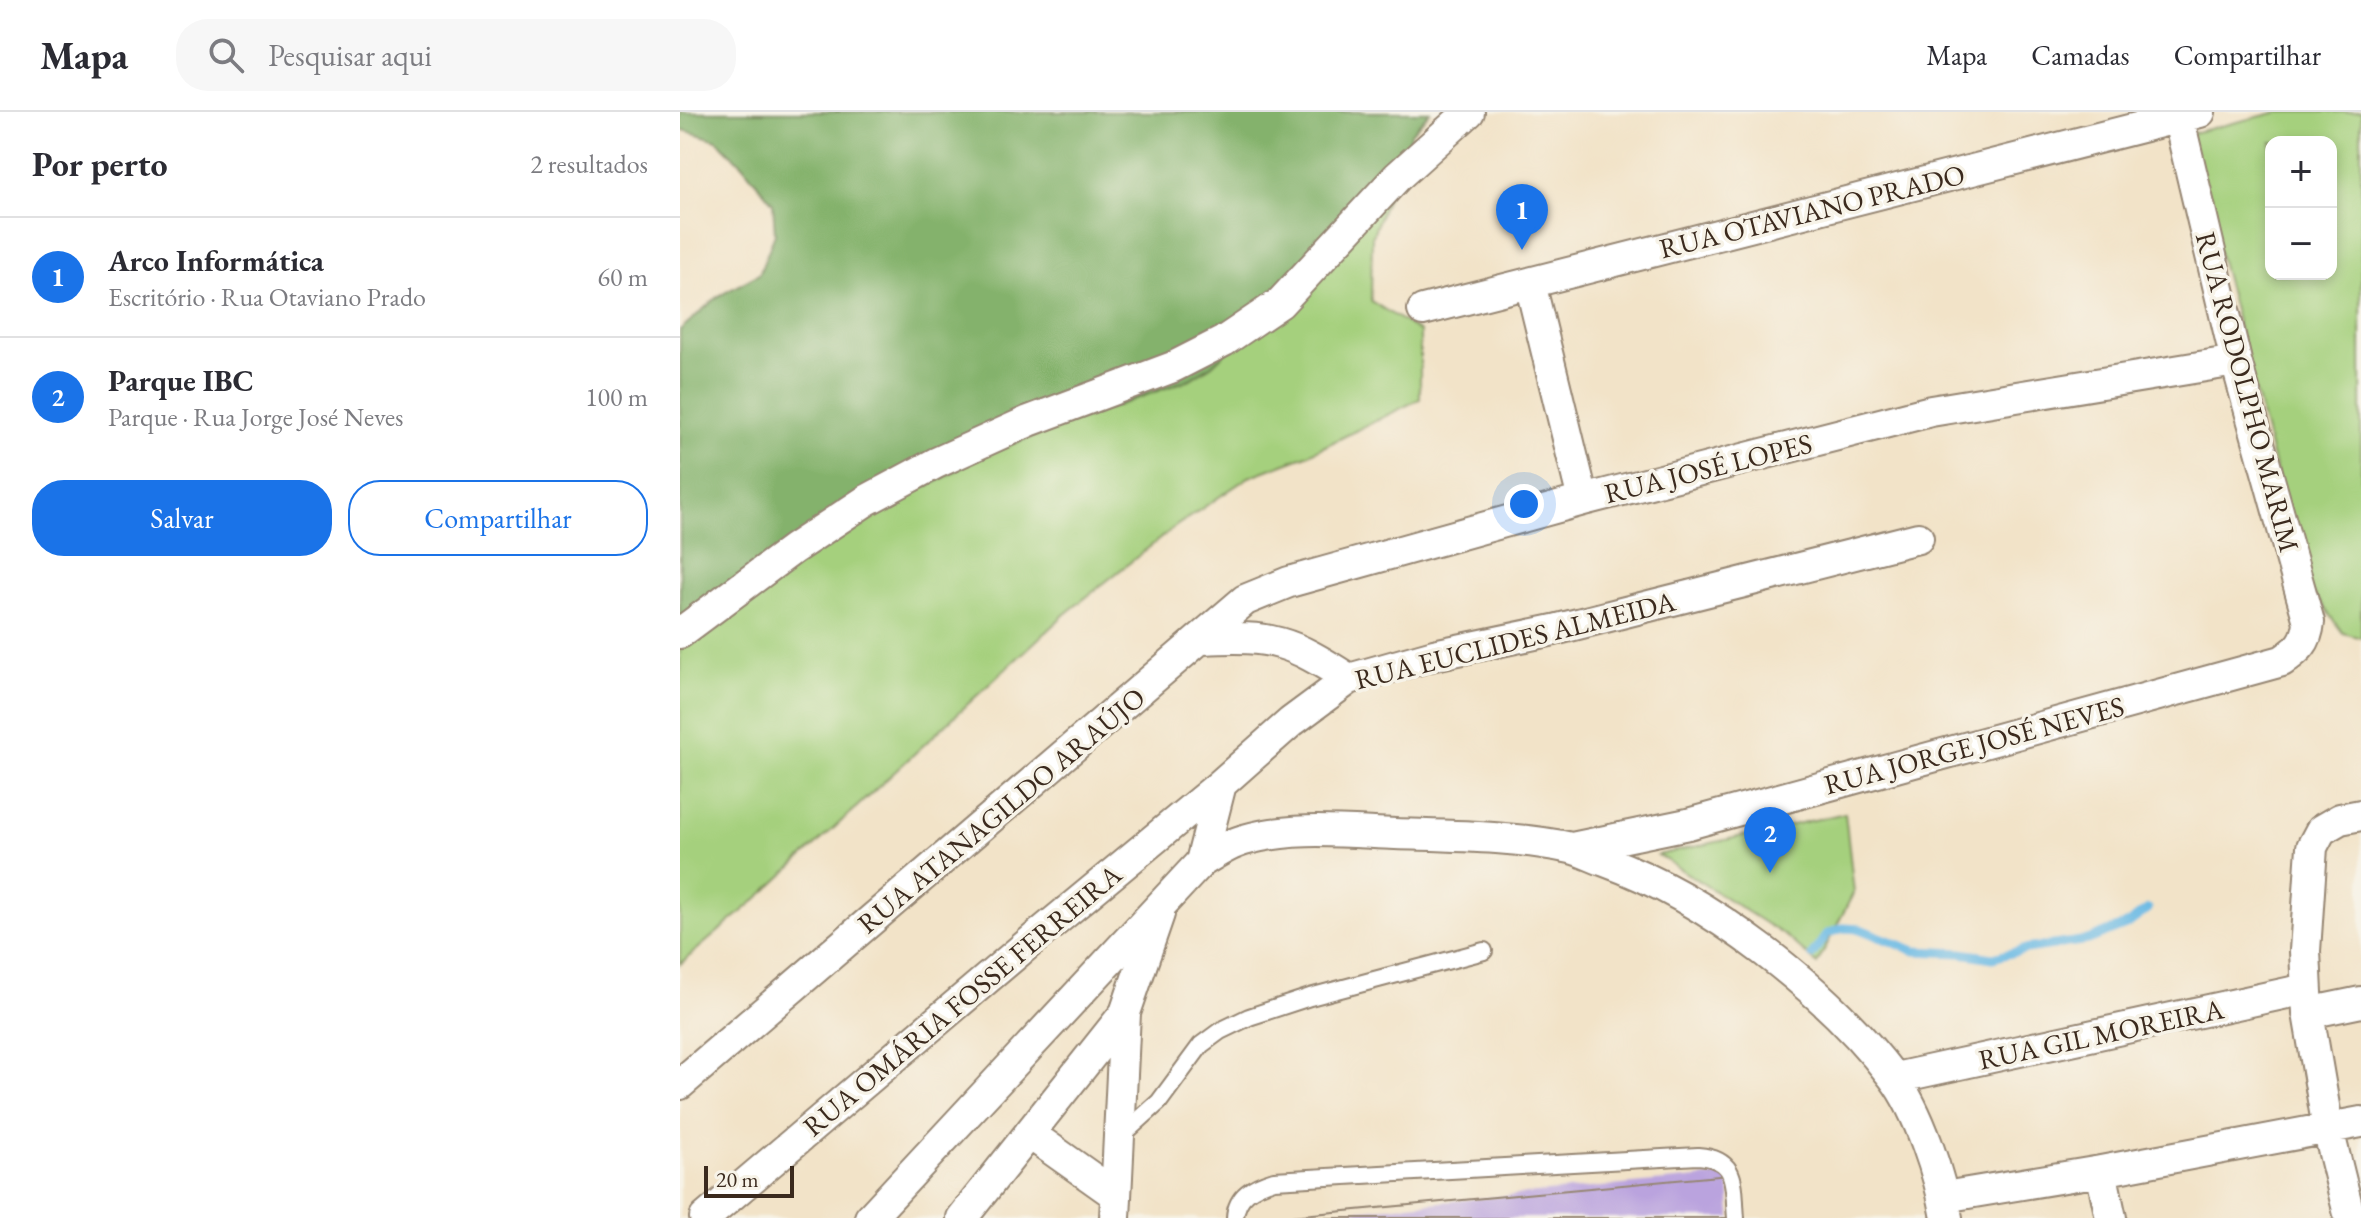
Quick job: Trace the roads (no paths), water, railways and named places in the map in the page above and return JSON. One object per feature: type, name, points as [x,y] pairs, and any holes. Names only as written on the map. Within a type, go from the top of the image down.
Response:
[{"type":"street","points":[[680,633],[793,549],[867,500],[936,463],[1029,421],[1173,367],[1224,341],[1280,303],[1397,177],[1469,112]]},
{"type":"street","name":"RUA OTAVIANO PRADO","points":[[1423,310],[2185,114]]},
{"type":"street","name":"RUA RODOLPHO MARIM","points":[[2185,114],[2236,361],[2309,622],[2307,640],[2282,661]]},
{"type":"street","points":[[1530,283],[1583,500]]},
{"type":"street","name":"RUA JOSÉ LOPES","points":[[1203,639],[1245,600],[1289,582],[1583,500],[1931,411],[2236,361]]},
{"type":"street","name":"RUA EUCLIDES ALMEIDA","points":[[1221,784],[1291,722],[1349,679],[1434,655],[1554,630],[1918,538]]},
{"type":"street","points":[[1203,639],[1248,636],[1286,643],[1316,657],[1349,679]]},
{"type":"street","name":"RUA ATANAGILDO ARAÚJO","points":[[680,1084],[1203,639]]},
{"type":"street","name":"RUA JORGE JOSÉ NEVES","points":[[1572,848],[1703,820],[2282,661]]},
{"type":"street","points":[[1201,862],[1221,784]]},
{"type":"street","name":"RUA OMÁRIA FOSSE FERREIRA","points":[[705,1218],[1221,784]]},
{"type":"street","points":[[2350,1218],[2328,1129],[2307,1001],[2305,951],[2312,847],[2321,830],[2351,817]]},
{"type":"street","points":[[870,1218],[1201,862],[1242,840],[1290,832],[1462,836],[1572,848],[1626,868],[1680,894],[1781,963],[1814,992],[1895,1078],[1919,1124],[1945,1207],[2101,1171],[2361,1122]]},
{"type":"street","points":[[1116,1206],[1125,1013],[1162,905]]},
{"type":"street","name":"RUA GIL MOREIRA","points":[[1895,1078],[2307,1001],[2361,1002]]},
{"type":"street","points":[[962,1218],[1125,1013]]},
{"type":"street","points":[[1030,1134],[1116,1206]]},
{"type":"street","points":[[2101,1171],[2111,1218]]},
{"type":"lane","points":[[1119,1138],[1159,1102],[1201,1045],[1220,1031],[1249,1017],[1310,997],[1484,951]]},
{"type":"lane","points":[[1235,1218],[1241,1198],[1254,1186],[1274,1180],[1698,1156],[1722,1161],[1730,1170],[1736,1218]]},
{"type":"waterway","points":[[1812,955],[1827,934],[1843,928],[1860,929],[1915,951],[1993,958],[2026,949],[2088,940],[2128,924],[2148,909]]},
{"type":"place","name":"Arco Informática","points":[[1522,250]]},
{"type":"place","name":"Parque IBC","points":[[1770,873]]}]
